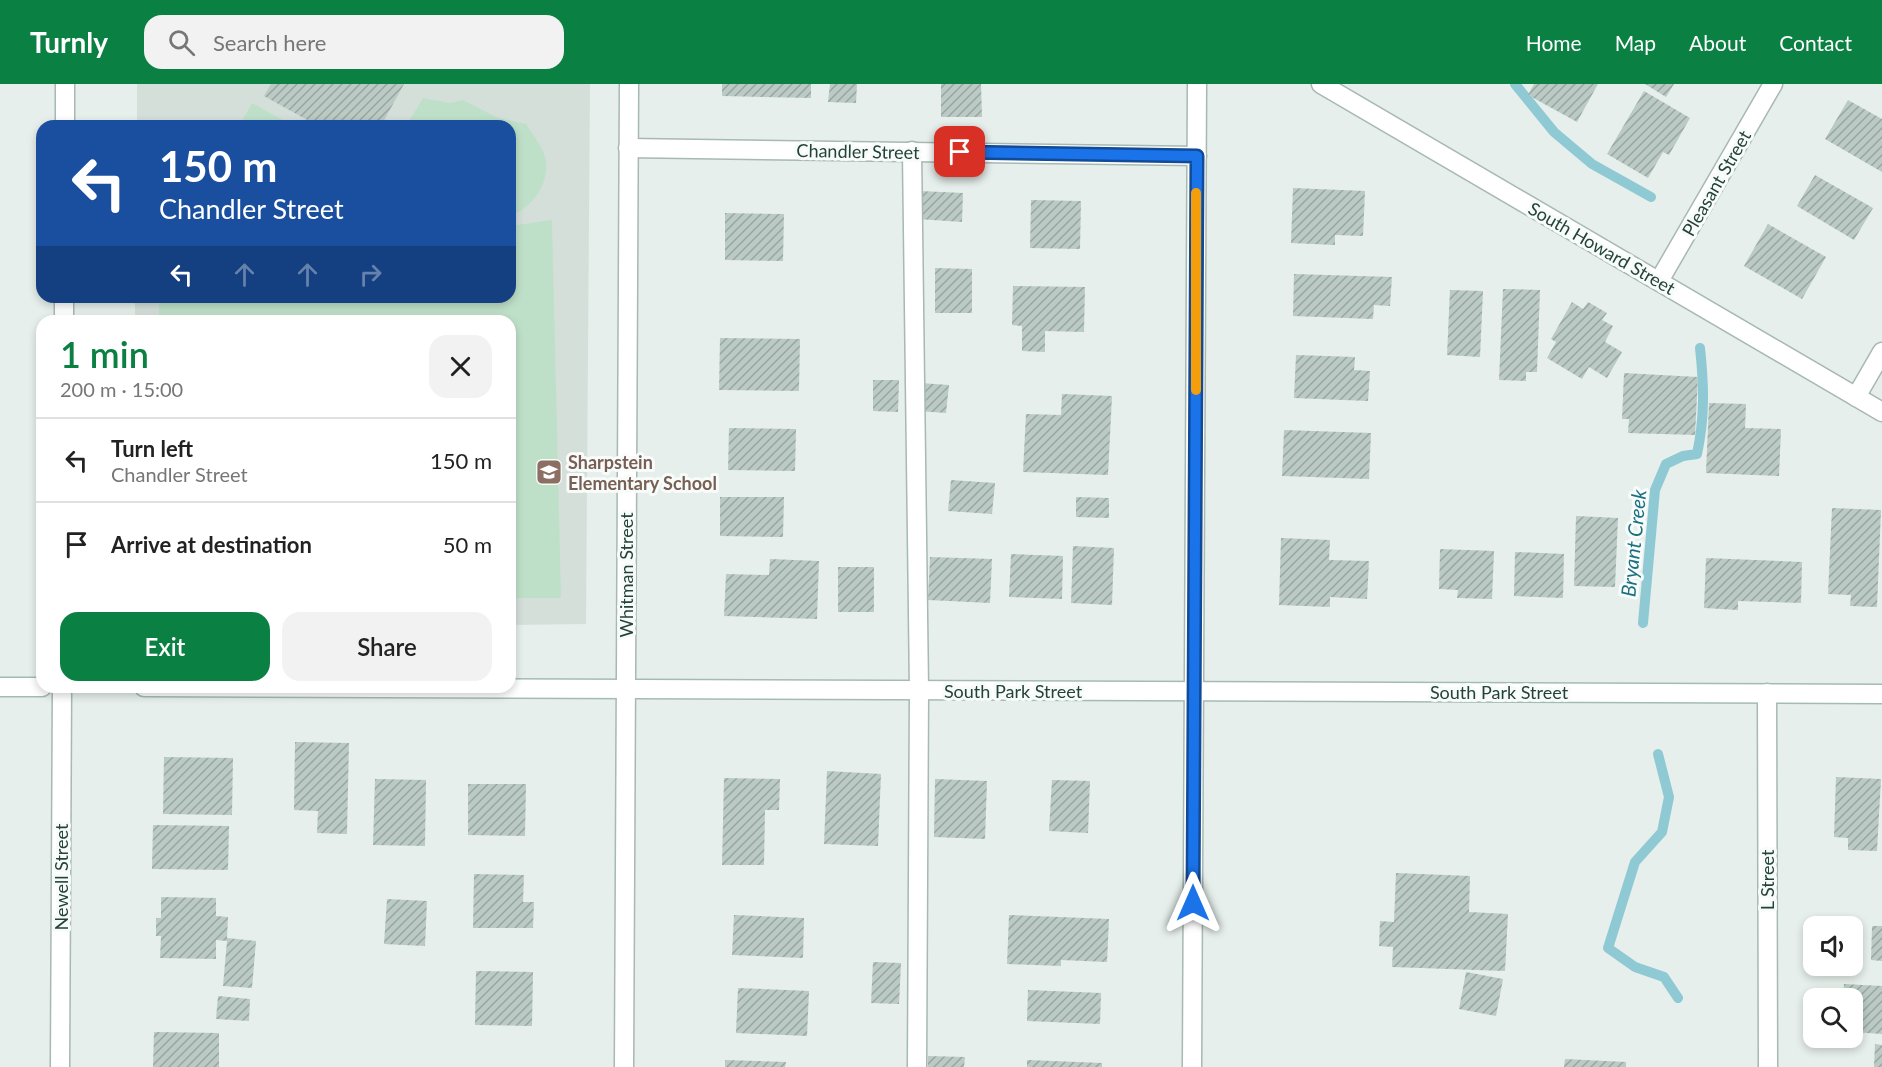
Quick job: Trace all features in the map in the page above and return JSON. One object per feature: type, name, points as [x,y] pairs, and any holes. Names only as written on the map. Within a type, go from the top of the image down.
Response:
[{"type":"street","points":[[65,84],[65,120]]},
{"type":"street","name":"Whitman Street","points":[[624,1067],[629,84]]},
{"type":"street","points":[[1192,1067],[1197,84]]},
{"type":"street","name":"South Howard Street","points":[[1322,84],[1882,412]]},
{"type":"street","name":"Pleasant Street","points":[[1659,281],[1773,84]]},
{"type":"street","name":"Chandler Street","points":[[628,148],[1197,156]]},
{"type":"street","points":[[912,152],[919,690],[917,1067]]},
{"type":"street","points":[[1856,397],[1882,352]]},
{"type":"street","points":[[0,687],[36,687]]},
{"type":"street","name":"South Park Street","points":[[516,689],[1882,694]]},
{"type":"street","name":"Newell Street","points":[[60,1067],[62,693]]},
{"type":"street","name":"L Street","points":[[1767,693],[1768,1067]]},
{"type":"shaded area","name":"Sharpstein Elementary School","points":[[137,84],[590,84],[586,624],[516,625],[516,315],[135,315],[135,303],[516,303],[516,120],[137,120]]},
{"type":"green space","points":[[423,98],[450,103],[463,100],[498,118],[507,120],[410,120]]},
{"type":"green space","points":[[252,103],[282,120],[242,120]]},
{"type":"green space","points":[[516,122],[526,124],[541,146],[546,161],[545,179],[537,195],[516,214]]},
{"type":"green space","points":[[552,220],[561,598],[516,598],[516,315],[159,315],[159,303],[516,303],[516,225]]},
{"type":"building","points":[[271,84],[404,84],[384,120],[307,120],[264,96]]},
{"type":"building","points":[[722,84],[811,84],[811,98],[722,96]]},
{"type":"building","points":[[830,84],[857,84],[856,103],[828,102]]},
{"type":"building","points":[[941,84],[981,84],[982,117],[941,117]]},
{"type":"building","points":[[1534,84],[1598,84],[1577,122],[1528,95]]},
{"type":"building","points":[[1645,84],[1674,84],[1666,97]]},
{"type":"building","points":[[1644,91],[1690,118],[1669,155],[1663,152],[1648,178],[1607,154]]},
{"type":"building","points":[[1848,100],[1882,119],[1882,172],[1825,139]]},
{"type":"building","points":[[1815,175],[1873,208],[1854,240],[1797,206]]},
{"type":"building","points":[[1293,188],[1365,191],[1363,236],[1335,235],[1335,245],[1291,243]]},
{"type":"building","points":[[920,191],[963,193],[962,222],[918,219]]},
{"type":"building","points":[[1031,200],[1081,201],[1080,249],[1030,248]]},
{"type":"building","points":[[725,213],[784,214],[783,261],[725,260]]},
{"type":"building","points":[[1768,224],[1826,257],[1802,299],[1744,266]]},
{"type":"building","points":[[935,268],[972,269],[972,313],[935,313]]},
{"type":"building","points":[[1294,274],[1392,277],[1390,306],[1374,305],[1373,319],[1293,316]]},
{"type":"building","points":[[1013,286],[1085,287],[1084,332],[1045,331],[1045,352],[1022,351],[1022,326],[1012,325]]},
{"type":"building","points":[[1503,289],[1540,290],[1537,372],[1526,372],[1526,381],[1499,380]]},
{"type":"building","points":[[1450,290],[1483,291],[1480,357],[1447,355]]},
{"type":"building","points":[[1572,302],[1583,309],[1588,302],[1607,313],[1602,320],[1613,326],[1605,342],[1622,352],[1607,378],[1589,367],[1582,379],[1547,358],[1556,342],[1551,339]]},
{"type":"building","points":[[720,338],[800,339],[799,391],[719,390]]},
{"type":"building","points":[[1296,355],[1355,357],[1354,370],[1370,371],[1368,401],[1294,398]]},
{"type":"building","points":[[1624,373],[1698,377],[1695,435],[1628,433],[1629,419],[1622,419]]},
{"type":"building","points":[[873,380],[899,380],[898,412],[873,411]]},
{"type":"building","points":[[920,383],[949,385],[946,413],[918,411]]},
{"type":"building","points":[[1062,394],[1112,396],[1108,475],[1023,472],[1026,414],[1061,415]]},
{"type":"building","points":[[1709,403],[1746,404],[1745,428],[1781,429],[1779,476],[1706,473]]},
{"type":"building","points":[[729,428],[796,429],[795,471],[728,470]]},
{"type":"building","points":[[1284,430],[1371,433],[1369,479],[1282,476]]},
{"type":"building","points":[[951,480],[995,483],[992,514],[948,511]]},
{"type":"building","points":[[720,497],[784,497],[783,537],[720,536]]},
{"type":"building","points":[[1076,497],[1109,498],[1109,518],[1076,517]]},
{"type":"building","points":[[1832,508],[1881,510],[1877,607],[1850,606],[1851,595],[1828,594]]},
{"type":"building","points":[[1576,516],[1618,518],[1615,587],[1574,586]]},
{"type":"building","points":[[1281,538],[1330,540],[1329,560],[1369,561],[1367,599],[1330,597],[1330,607],[1279,605]]},
{"type":"building","points":[[1073,546],[1114,548],[1112,605],[1071,603]]},
{"type":"building","points":[[1440,549],[1494,551],[1492,599],[1457,598],[1458,590],[1439,589]]},
{"type":"building","points":[[1515,552],[1564,554],[1563,598],[1514,596]]},
{"type":"building","points":[[1011,554],[1063,556],[1062,599],[1009,597]]},
{"type":"building","points":[[930,557],[992,559],[990,603],[928,600]]},
{"type":"building","points":[[1706,558],[1802,562],[1801,603],[1738,601],[1738,610],[1704,608]]},
{"type":"building","points":[[770,559],[819,561],[817,619],[724,616],[726,574],[769,575]]},
{"type":"building","points":[[838,567],[874,567],[874,612],[838,612]]},
{"type":"building","points":[[295,742],[349,743],[347,834],[317,833],[318,811],[294,810]]},
{"type":"building","points":[[164,757],[233,758],[232,815],[163,814]]},
{"type":"building","points":[[827,771],[881,774],[878,846],[824,844]]},
{"type":"building","points":[[1836,777],[1881,779],[1877,851],[1848,850],[1848,838],[1834,837]]},
{"type":"building","points":[[724,778],[780,779],[779,810],[765,810],[764,865],[722,865]]},
{"type":"building","points":[[375,779],[426,780],[425,846],[373,845]]},
{"type":"building","points":[[935,779],[987,781],[985,839],[934,837]]},
{"type":"building","points":[[1052,780],[1090,781],[1088,833],[1049,831]]},
{"type":"building","points":[[468,784],[526,784],[525,836],[468,835]]},
{"type":"building","points":[[153,825],[229,826],[228,870],[152,869]]},
{"type":"building","points":[[1396,873],[1470,876],[1469,912],[1508,914],[1505,971],[1392,967],[1393,947],[1379,946],[1380,921],[1394,922]]},
{"type":"building","points":[[474,874],[524,875],[523,902],[534,902],[533,928],[473,928]]},
{"type":"building","points":[[161,897],[216,898],[216,916],[228,917],[227,938],[256,941],[252,988],[223,986],[227,941],[216,940],[216,959],[160,958],[161,936],[156,936],[156,918],[161,918]]},
{"type":"building","points":[[387,899],[427,901],[425,946],[384,944]]},
{"type":"building","points":[[734,915],[804,918],[803,958],[732,955]]},
{"type":"building","points":[[1009,915],[1109,919],[1107,962],[1061,960],[1061,966],[1007,964]]},
{"type":"building","points":[[1872,926],[1882,926],[1882,961],[1871,960]]},
{"type":"building","points":[[873,962],[901,963],[899,1004],[871,1003]]},
{"type":"building","points":[[476,971],[533,972],[532,1026],[475,1025]]},
{"type":"building","points":[[1466,972],[1503,979],[1496,1016],[1459,1009]]},
{"type":"building","points":[[1844,984],[1882,986],[1882,1034],[1863,1033],[1863,988],[1844,988]]},
{"type":"building","points":[[738,988],[809,991],[807,1036],[736,1033]]},
{"type":"building","points":[[1028,990],[1101,993],[1100,1024],[1027,1021]]},
{"type":"building","points":[[218,996],[250,999],[249,1021],[216,1019]]},
{"type":"building","points":[[154,1032],[219,1033],[219,1067],[153,1067]]},
{"type":"building","points":[[1875,1044],[1882,1045],[1882,1067],[1874,1067]]},
{"type":"building","points":[[928,1056],[965,1057],[964,1067],[928,1067]]},
{"type":"building","points":[[1565,1059],[1626,1062],[1626,1067],[1564,1067]]},
{"type":"building","points":[[725,1060],[786,1062],[785,1067],[725,1067]]},
{"type":"building","points":[[1027,1060],[1102,1063],[1102,1067],[1027,1067]]},
{"type":"waterway","name":"Bryant Creek","points":[[1515,84],[1554,132],[1592,164],[1651,197]]},
{"type":"waterway","name":"Bryant Creek","points":[[1643,623],[1655,490],[1666,464],[1683,456],[1697,454],[1703,401],[1700,348]]},
{"type":"waterway","name":"Bryant Creek","points":[[1658,754],[1669,797],[1662,832],[1635,862],[1608,948],[1635,967],[1664,977],[1678,998]]},
{"type":"slow traffic","points":[[1196,193],[1196,390]]},
{"type":"place","name":"Sharpstein Elementary School","points":[[549,472]]},
{"type":"route","points":[[960,152],[1197,156],[1193,903]]}]
